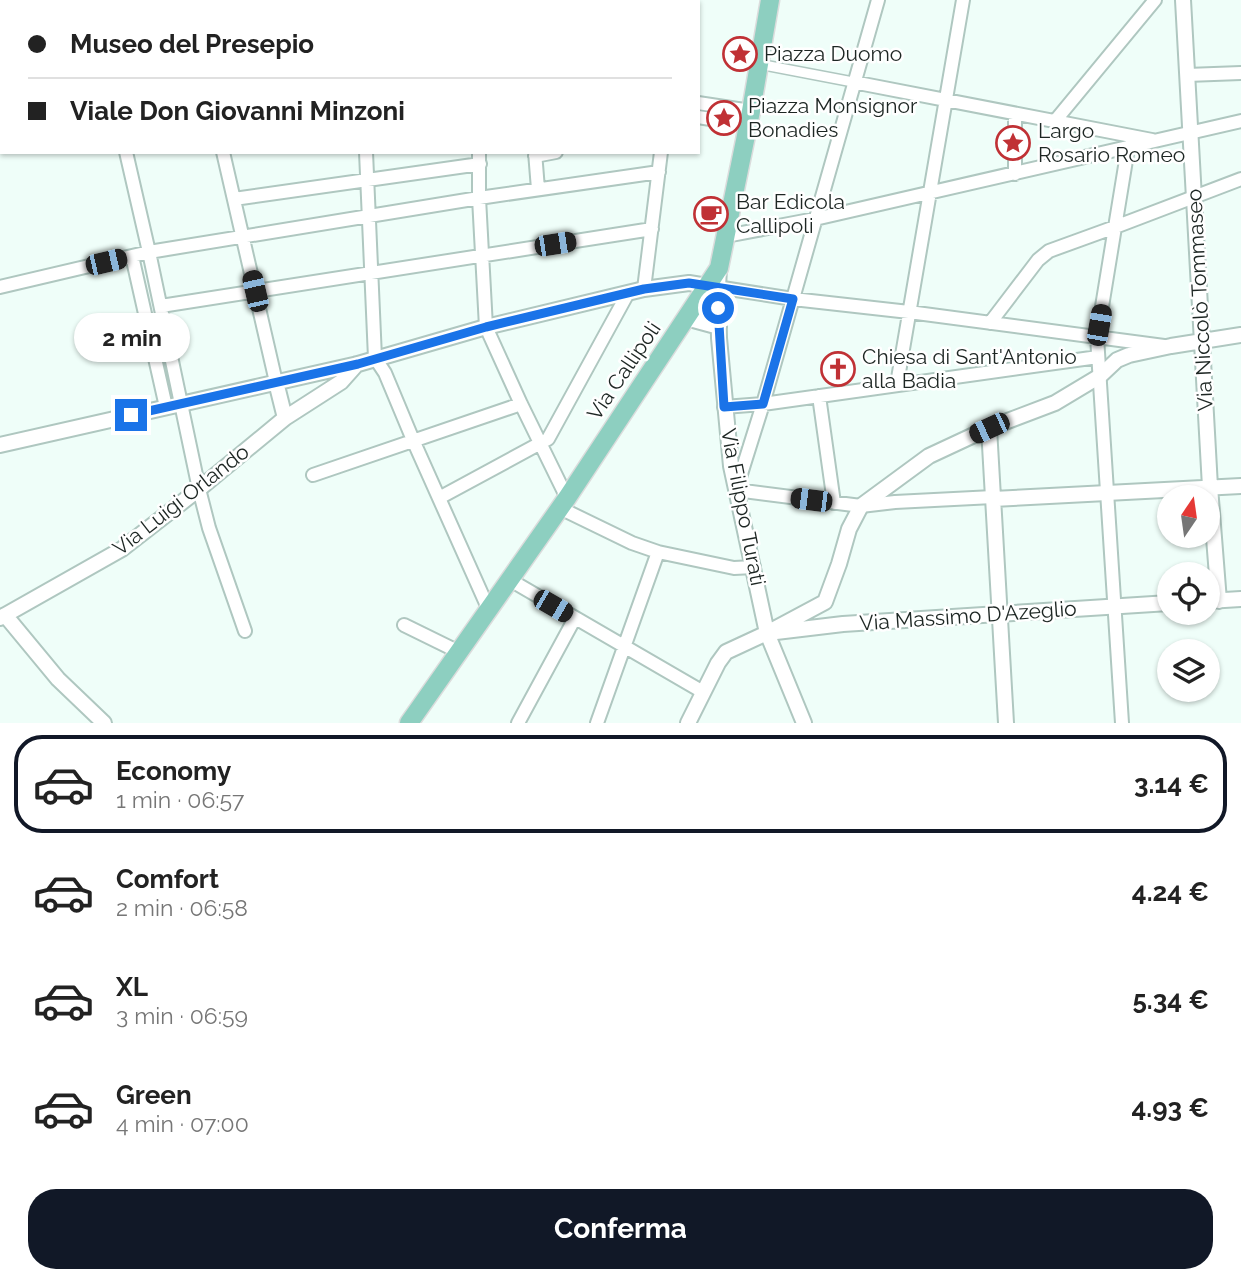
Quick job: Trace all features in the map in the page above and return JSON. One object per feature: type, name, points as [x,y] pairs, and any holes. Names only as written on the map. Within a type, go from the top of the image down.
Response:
[{"type":"main road","name":"Via Callipoli","points":[[410,723],[564,503],[687,318],[712,287],[726,236],[770,0]]},
{"type":"street","points":[[878,0],[736,491],[861,506],[895,502],[1157,490]]},
{"type":"street","points":[[897,384],[964,0]]},
{"type":"street","points":[[1055,121],[1155,0]]},
{"type":"street","name":"Via Niccolò Tommaseo","points":[[1182,0],[1210,485]]},
{"type":"street","points":[[759,64],[1156,141]]},
{"type":"street","points":[[1187,75],[1241,73]]},
{"type":"street","points":[[700,104],[749,118]]},
{"type":"street","points":[[1015,114],[1015,174]]},
{"type":"street","points":[[700,117],[749,118]]},
{"type":"street","points":[[726,236],[816,219],[1241,121]]},
{"type":"street","points":[[1122,723],[1108,493],[1092,358],[1128,148]]},
{"type":"street","points":[[126,154],[199,489],[209,528],[245,631]]},
{"type":"street","points":[[223,154],[273,383],[285,418]]},
{"type":"street","points":[[366,154],[375,358],[385,373],[489,610]]},
{"type":"street","points":[[535,154],[538,190]]},
{"type":"street","points":[[644,289],[661,154]]},
{"type":"street","points":[[234,199],[367,180],[479,158],[486,327],[540,442],[564,503],[632,543],[658,552],[734,568],[754,567]]},
{"type":"street","points":[[0,287],[149,252],[479,198],[659,172]]},
{"type":"street","points":[[990,323],[1038,260],[1049,250],[1241,179]]},
{"type":"street","points":[[161,306],[652,229]]},
{"type":"street","points":[[132,256],[166,407]]},
{"type":"street","points":[[0,445],[358,364],[486,327],[644,289],[689,283],[793,299],[1096,333],[1171,346]]},
{"type":"street","name":"Via Filippo Turati","points":[[712,287],[719,333],[731,467],[736,491],[767,633],[804,723]]},
{"type":"street","points":[[439,498],[548,439],[628,293]]},
{"type":"street","points":[[687,318],[719,333]]},
{"type":"street","points":[[843,624],[826,621],[823,617],[824,602],[830,592],[849,528],[861,506],[893,481],[929,456],[1096,383],[1117,360],[1171,346],[1241,335]]},
{"type":"street","points":[[724,407],[763,404],[1092,358]]},
{"type":"street","name":"Via Luigi Orlando","points":[[2,613],[122,549],[285,418],[341,382],[358,364]]},
{"type":"street","points":[[819,396],[834,503]]},
{"type":"street","points":[[313,475],[521,404]]},
{"type":"street","points":[[989,428],[1006,723]]},
{"type":"street","points":[[893,481],[895,502]]},
{"type":"street","points":[[1220,487],[1241,486]]},
{"type":"street","points":[[597,723],[658,552]]},
{"type":"street","points":[[510,580],[703,692]]},
{"type":"street","points":[[1220,600],[1241,599]]},
{"type":"street","points":[[688,723],[726,652],[824,602]]},
{"type":"street","name":"Via Massimo D'Azeglio","points":[[767,633],[843,624],[1157,604]]},
{"type":"street","points":[[2,613],[58,680],[104,723]]},
{"type":"street","points":[[518,723],[575,618]]},
{"type":"street","points":[[404,625],[459,652]]},
{"type":"place","name":"Piazza Duomo","points":[[740,54]]},
{"type":"place","name":"Piazza Monsignor Bonadies","points":[[724,118]]},
{"type":"place","name":"Largo Rosario Romeo","points":[[1013,143]]},
{"type":"place","name":"Bar Edicola Callipoli","points":[[711,214]]},
{"type":"place","name":"Chiesa di Sant'Antonio alla Badia","points":[[838,369]]},
{"type":"route","points":[[131,415],[358,364],[486,327],[644,289],[689,283],[793,299],[763,404],[724,407],[718,308]]}]
